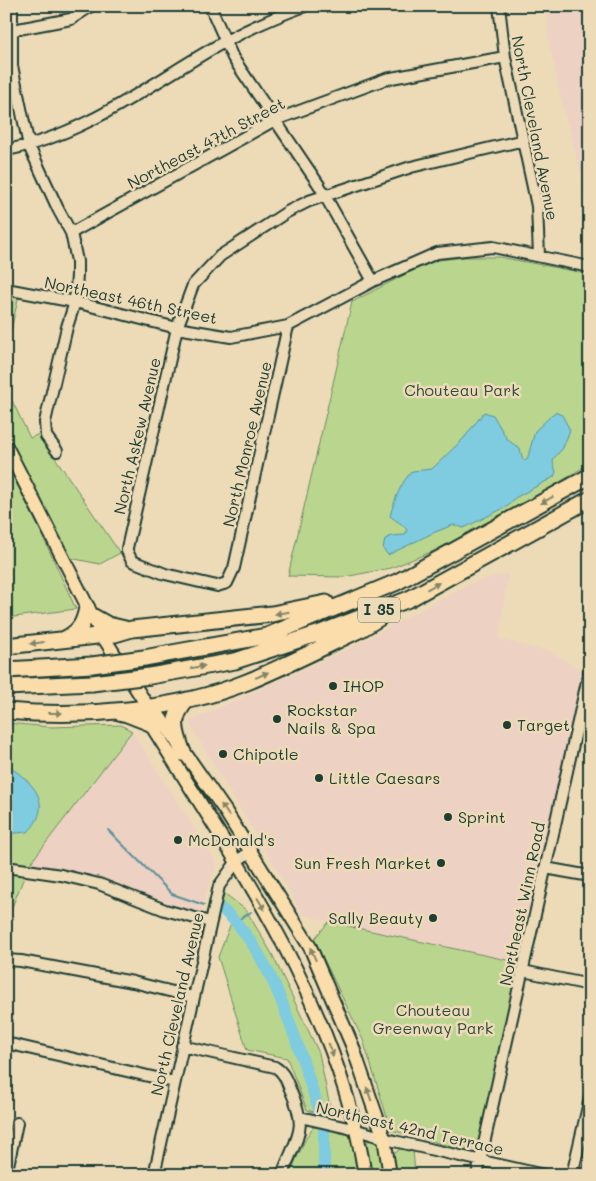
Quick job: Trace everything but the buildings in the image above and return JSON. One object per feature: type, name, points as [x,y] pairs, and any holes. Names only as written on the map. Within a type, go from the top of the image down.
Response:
[{"type":"highway","name":"I 35","points":[[6,670],[92,665],[144,658],[267,636],[396,582],[590,476]]},
{"type":"highway","name":"I 35","points":[[6,687],[92,683],[150,676],[235,661],[323,632],[409,599],[590,499]]},
{"type":"highway","points":[[6,646],[65,640],[132,629],[291,612],[396,582]]},
{"type":"highway","points":[[6,711],[49,713],[110,711],[187,700],[245,682],[294,661],[361,629],[409,599]]},
{"type":"highway","points":[[65,640],[82,626],[90,612],[114,627],[132,629]]},
{"type":"highway","points":[[183,752],[175,724],[176,714],[187,700]]},
{"type":"highway","points":[[110,711],[127,714],[150,723]]},
{"type":"main road","points":[[6,446],[102,635],[148,706],[159,716],[224,809],[310,947],[352,1045],[384,1138],[390,1175]]},
{"type":"main road","points":[[148,706],[150,723],[237,862],[272,922],[317,1012],[357,1130],[365,1175]]},
{"type":"main road","points":[[272,922],[290,932],[301,934]]},
{"type":"street","points":[[12,6],[12,66],[28,146],[71,233],[77,261],[78,275],[74,302],[45,422],[46,436],[57,451]]},
{"type":"street","points":[[13,30],[70,19],[91,6]]},
{"type":"street","points":[[210,6],[233,58],[325,195],[373,281]]},
{"type":"street","points":[[6,150],[28,146],[75,128],[225,42],[254,27],[305,6]]},
{"type":"street","name":"North Cleveland Avenue","points":[[499,6],[505,57],[537,206],[538,256]]},
{"type":"street","name":"Northeast 47th Street","points":[[71,233],[275,120],[386,79],[505,57]]},
{"type":"street","name":"North Askew Avenue","points":[[127,551],[177,328],[193,286],[220,256],[287,212],[309,201],[410,167],[524,140]]},
{"type":"street","name":"Northeast 46th Street","points":[[6,288],[74,302],[177,328],[231,337],[288,326],[373,281],[437,253],[493,247],[590,267]]},
{"type":"street","name":"North Monroe Avenue","points":[[127,551],[132,561],[166,574],[217,586],[226,583],[234,568],[288,326]]},
{"type":"street","name":"Northeast Winn Road","points":[[476,1175],[590,668]]},
{"type":"street","name":"North Cleveland Avenue","points":[[154,1175],[219,886],[237,862],[251,851]]},
{"type":"street","points":[[6,867],[61,875],[99,884],[165,910],[210,922]]},
{"type":"street","points":[[545,868],[590,876]]},
{"type":"street","points":[[6,960],[133,982],[193,997]]},
{"type":"street","points":[[523,971],[590,986]]},
{"type":"street","points":[[6,1043],[174,1082]]},
{"type":"street","name":"Northeast 42nd Terrace","points":[[182,1046],[275,1067],[281,1071],[297,1105],[300,1117],[544,1175]]},
{"type":"street","points":[[572,1175],[590,1098]]},
{"type":"street","points":[[282,1175],[298,1139],[300,1117]]},
{"type":"street","points":[[6,1175],[17,1123]]},
{"type":"shaded area","points":[[546,6],[590,6],[590,208],[562,103],[548,36]]},
{"type":"shaded area","points":[[508,573],[499,639],[551,652],[584,672],[521,963],[329,922],[302,914],[188,722],[352,647],[469,584]]},
{"type":"shaded area","points":[[132,731],[217,863],[199,913],[93,877],[29,865]]},
{"type":"green space","name":"Chouteau Park","points":[[464,257],[499,257],[590,274],[590,463],[552,487],[436,550],[391,568],[344,577],[288,576],[352,302],[431,261]]},
{"type":"green space","points":[[6,292],[19,295],[6,352]]},
{"type":"green space","points":[[6,388],[30,438],[39,434],[120,553],[100,564],[70,558],[6,431]]},
{"type":"green space","points":[[6,463],[37,524],[76,609],[6,618]]},
{"type":"green space","points":[[6,723],[51,727],[121,725],[132,731],[29,865],[6,922]]},
{"type":"green space","points":[[224,893],[246,910],[272,954],[319,1053],[332,1117],[307,1110],[287,1058],[247,1050],[218,957],[231,923],[220,913]]},
{"type":"green space","name":"Chouteau Greenway Park","points":[[329,922],[521,963],[478,1147],[464,1150],[391,1130],[363,1040],[314,939]]},
{"type":"green space","points":[[313,1127],[344,1132],[351,1137],[359,1175],[289,1175]]},
{"type":"green space","points":[[369,1140],[378,1145],[380,1149],[386,1175],[370,1175],[365,1146]]},
{"type":"green space","points":[[401,1148],[413,1149],[415,1175],[397,1175],[394,1154]]},
{"type":"water","points":[[484,412],[493,415],[507,439],[520,449],[523,460],[527,460],[535,431],[555,412],[562,415],[570,430],[563,448],[554,458],[553,462],[556,472],[554,477],[515,498],[508,506],[464,528],[453,525],[388,555],[383,549],[385,539],[391,536],[405,535],[407,530],[390,516],[404,481],[412,471],[432,469],[464,438]]},
{"type":"water","points":[[6,765],[25,778],[37,794],[40,803],[40,812],[36,822],[28,832],[6,834]]},
{"type":"waterway","points":[[108,830],[172,894],[204,905]]},
{"type":"waterway","points":[[222,909],[241,928],[271,978],[284,1006],[322,1118]]},
{"type":"waterway","points":[[236,921],[251,912]]},
{"type":"waterway","points":[[324,1128],[324,1175]]},
{"type":"place","name":"IHOP","points":[[333,686]]},
{"type":"place","name":"Rockstar Nails & Spa","points":[[277,719]]},
{"type":"place","name":"Target","points":[[507,725]]},
{"type":"place","name":"Chipotle","points":[[223,754]]},
{"type":"place","name":"Little Caesars","points":[[319,778]]},
{"type":"place","name":"Sprint","points":[[448,817]]},
{"type":"place","name":"McDonald's","points":[[178,840]]},
{"type":"place","name":"Sun Fresh Market","points":[[441,863]]},
{"type":"place","name":"Sally Beauty","points":[[433,918]]}]
